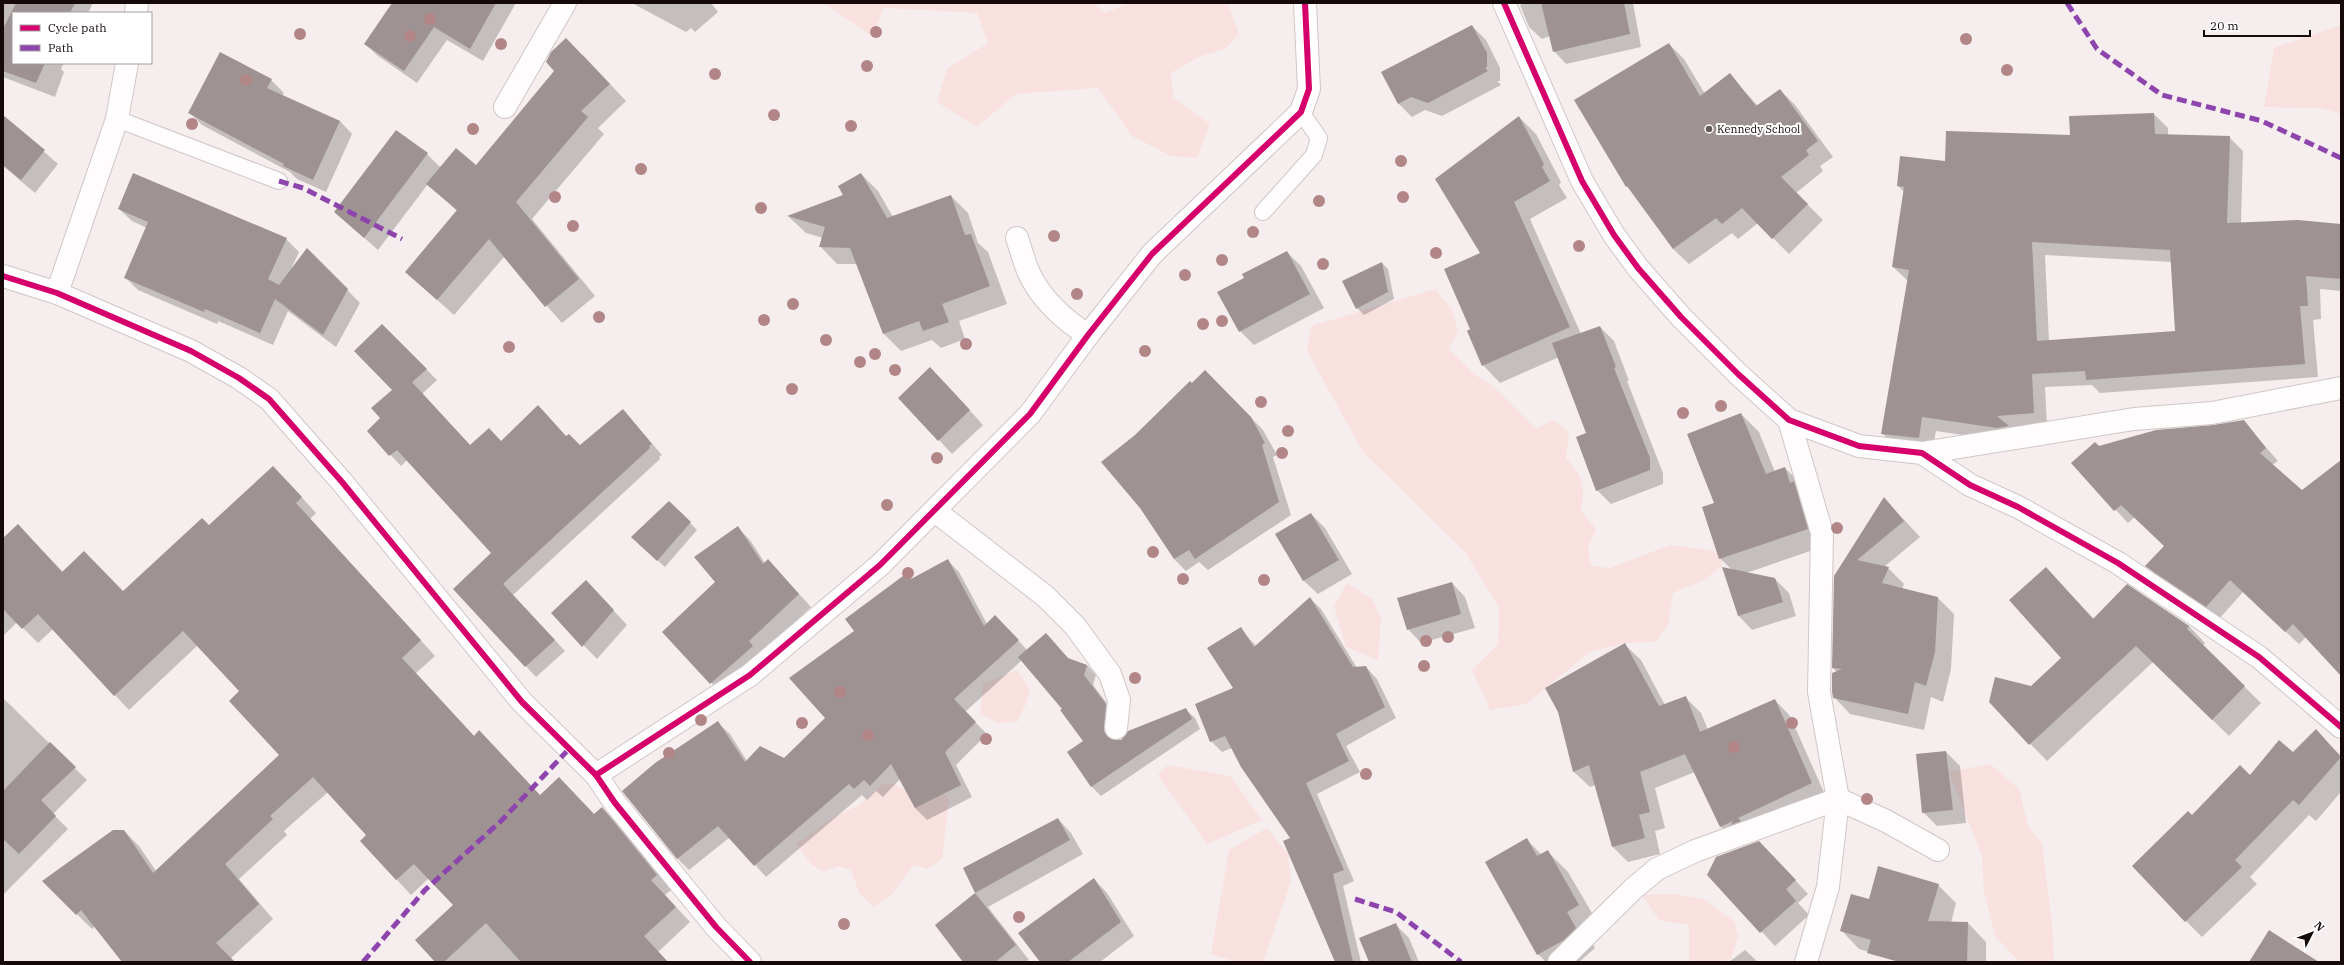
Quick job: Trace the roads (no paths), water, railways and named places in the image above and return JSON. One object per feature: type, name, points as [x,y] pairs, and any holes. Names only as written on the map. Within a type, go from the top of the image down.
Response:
[{"type":"street","points":[[505,107],[565,3]]},
{"type":"street","points":[[596,775],[750,675],[880,565],[1030,414],[1088,335],[1152,254],[1168,237],[1281,133],[1301,112],[1307,101],[1309,89],[1305,3]]},
{"type":"street","points":[[1504,3],[1582,181],[1614,234],[1638,268],[1681,317],[1738,374],[1788,420],[1859,446],[1922,453],[2134,419],[2212,413],[2341,388]]},
{"type":"street","points":[[57,293],[117,119],[127,64]]},
{"type":"street","points":[[1017,238],[1029,275],[1053,308],[1071,325],[1088,335]]},
{"type":"street","points":[[3,276],[57,293],[191,351],[239,378],[269,399],[342,482],[522,702],[596,775],[616,803],[711,920],[750,962]]},
{"type":"street","points":[[1788,420],[1822,533],[1819,692],[1838,799],[1828,887],[1806,962]]},
{"type":"street","points":[[1922,453],[1970,485],[2018,507],[2124,567],[2259,657],[2341,727]]},
{"type":"street","points":[[935,511],[1046,596],[1075,626],[1110,674],[1119,700],[1116,728]]},
{"type":"street","points":[[1559,962],[1633,889],[1657,869],[1695,851],[1838,799],[1886,821],[1938,850]]},
{"type":"lane","points":[[1263,212],[1314,154],[1319,138],[1301,112]]},
{"type":"lane","points":[[117,119],[279,181]]},
{"type":"place","name":"Kennedy School","points":[[1709,129]]}]
